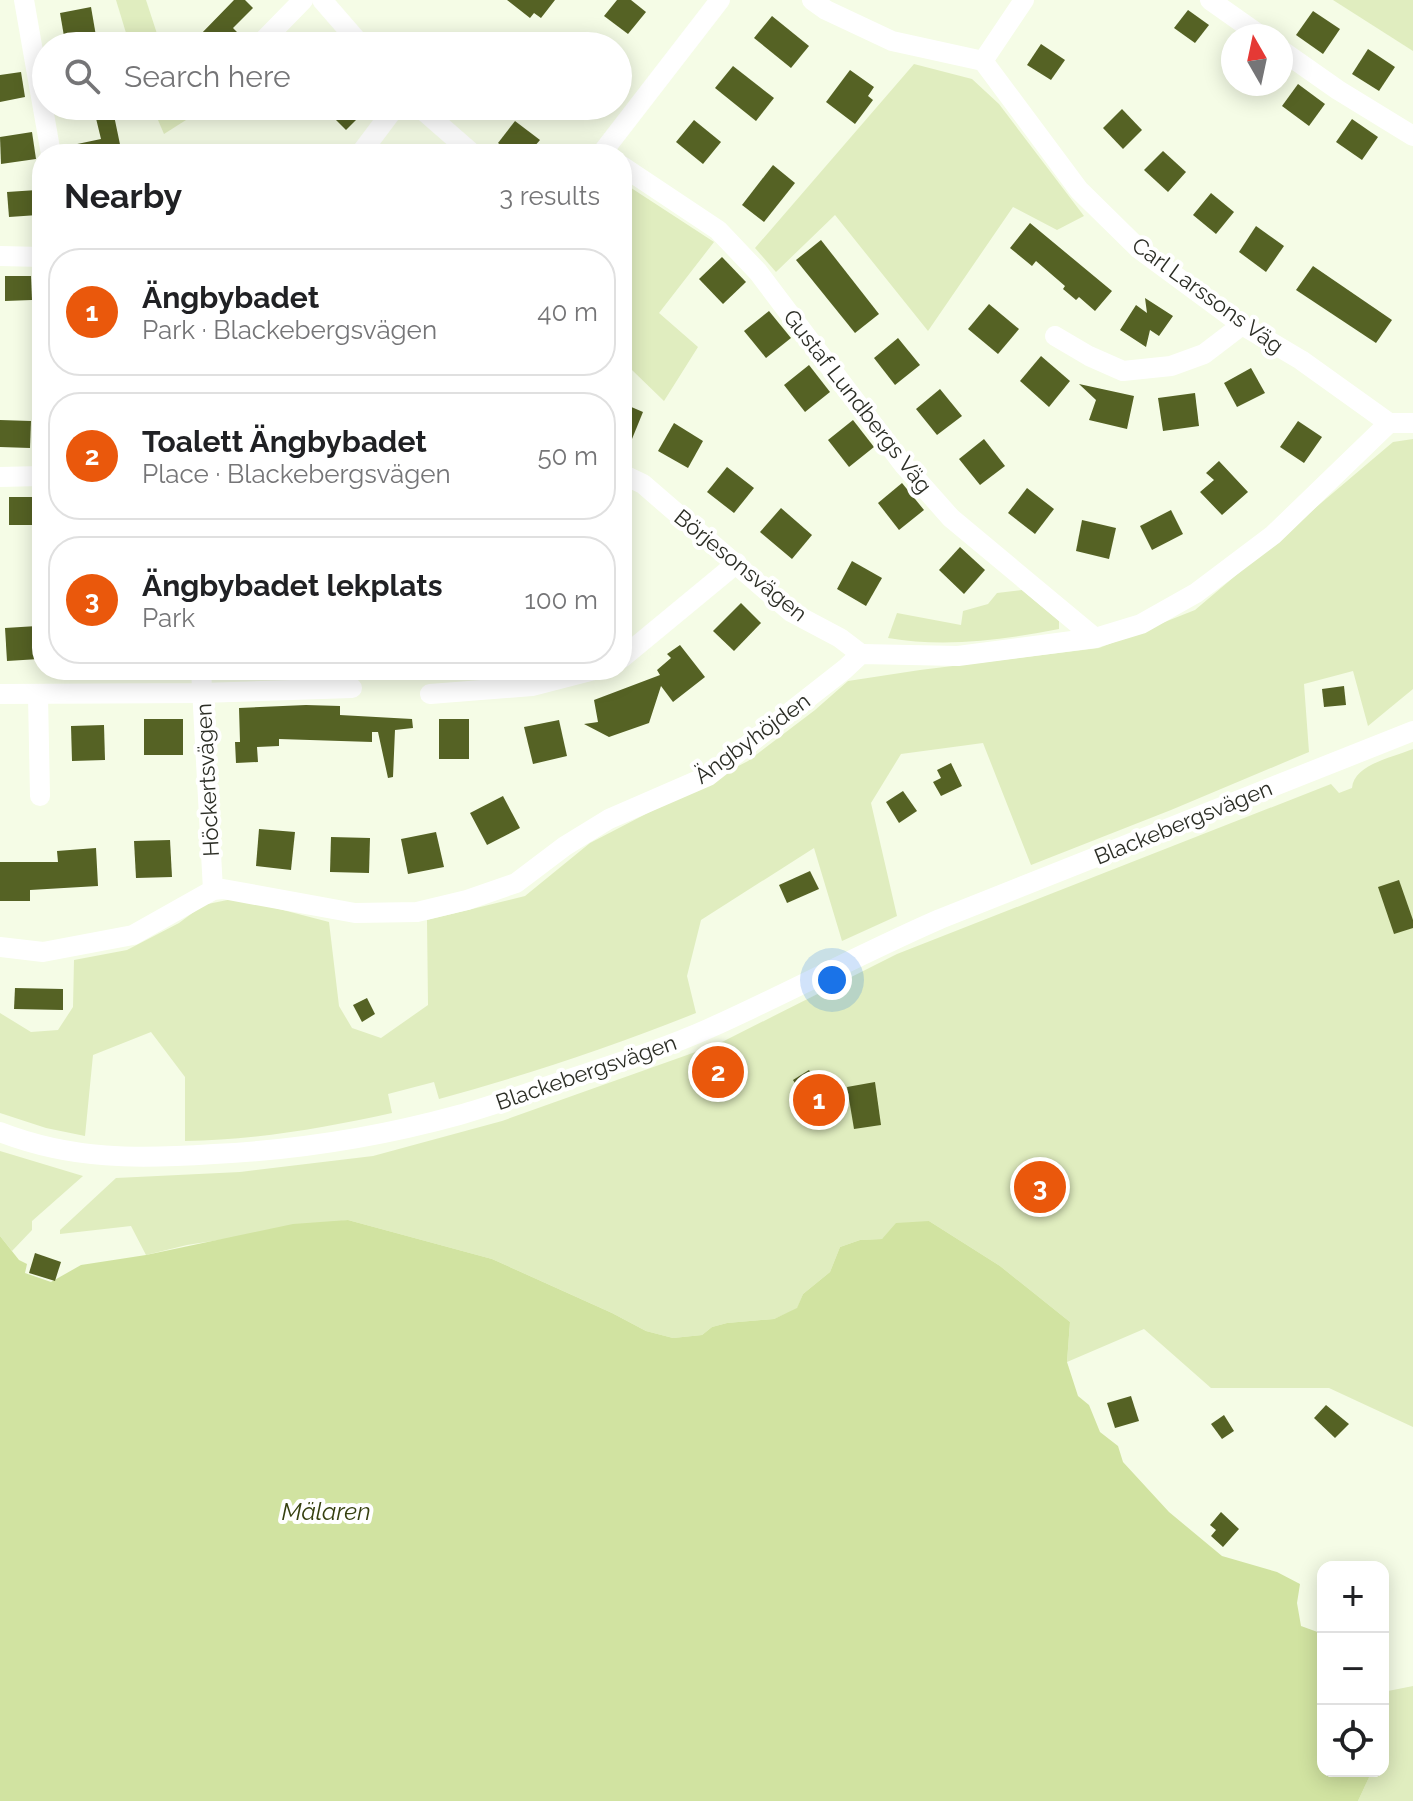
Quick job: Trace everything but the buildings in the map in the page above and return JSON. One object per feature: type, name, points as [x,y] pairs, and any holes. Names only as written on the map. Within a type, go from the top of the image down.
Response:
[{"type":"street","points":[[24,0],[32,46]]},
{"type":"street","points":[[272,32],[303,0]]},
{"type":"street","points":[[322,0],[350,32]]},
{"type":"street","points":[[632,115],[720,0]]},
{"type":"street","points":[[812,0],[826,10],[892,41],[983,61],[1024,0]]},
{"type":"street","points":[[1210,0],[1244,24]]},
{"type":"street","points":[[1293,58],[1413,136]]},
{"type":"street","name":"Carl Larssons Väg","points":[[983,61],[1079,190],[1139,249],[1242,325],[1301,360],[1389,423]]},
{"type":"street","points":[[45,120],[49,144]]},
{"type":"street","points":[[368,144],[386,120]]},
{"type":"street","points":[[434,120],[462,144]]},
{"type":"street","points":[[610,144],[628,120]]},
{"type":"street","name":"Gustaf Lundbergs Väg","points":[[632,173],[718,230],[758,272],[903,464],[951,518],[1095,638]]},
{"type":"street","points":[[0,256],[32,257]]},
{"type":"street","points":[[1055,336],[1123,371],[1171,366],[1204,354],[1242,325]]},
{"type":"street","points":[[861,654],[958,656],[1095,638],[1141,624],[1196,593],[1273,535],[1389,423],[1413,423]]},
{"type":"street","points":[[0,477],[32,476]]},
{"type":"street","name":"Börjesonsvägen","points":[[632,479],[643,484],[791,612],[847,642],[861,654]]},
{"type":"street","points":[[632,650],[737,563]]},
{"type":"street","name":"Ängbyhöjden","points":[[213,890],[223,889],[355,913],[417,912],[467,900],[516,883],[565,846],[609,819],[708,776],[861,654]]},
{"type":"street","name":"Höckertsvägen","points":[[201,680],[213,890]]},
{"type":"street","points":[[430,694],[532,686],[555,680]]},
{"type":"street","points":[[0,694],[202,693],[352,688]]},
{"type":"street","points":[[38,695],[40,796]]},
{"type":"street","name":"Blackebergsvägen","points":[[0,1132],[63,1152],[120,1158],[184,1156],[308,1145],[402,1129],[461,1114],[609,1066],[710,1028],[940,919],[1411,727]]},
{"type":"street","points":[[0,947],[43,952],[133,935],[213,890]]},
{"type":"shaded area","points":[[116,0],[146,0],[156,32],[126,32]]},
{"type":"shaded area","points":[[1333,0],[1413,0],[1413,51]]},
{"type":"shaded area","points":[[914,64],[972,79],[999,104],[1084,216],[1057,230],[1013,207],[928,331],[835,215],[776,272],[755,248]]},
{"type":"shaded area","points":[[158,120],[186,120],[164,134]]},
{"type":"shaded area","points":[[632,189],[714,242],[659,313],[698,347],[664,401],[632,370]]},
{"type":"shaded area","points":[[1413,439],[1413,689],[1368,726],[1353,671],[1304,684],[1309,752],[1031,865],[983,743],[901,754],[871,803],[897,916],[842,941],[814,848],[701,920],[687,976],[696,1013],[569,1060],[439,1099],[434,1082],[388,1094],[392,1113],[289,1132],[185,1141],[185,1077],[151,1032],[93,1055],[85,1136],[46,1128],[0,1113],[0,1013],[31,1032],[58,1030],[73,1007],[74,960],[127,950],[179,923],[203,905],[237,898],[329,922],[339,1006],[352,1028],[381,1038],[428,1005],[427,920],[525,896],[590,843],[748,761],[848,681],[1099,648],[1195,610],[1393,442]]},
{"type":"shaded area","points":[[1022,590],[1059,621],[1059,629],[974,641],[931,642],[888,638],[897,613],[961,625],[963,611],[988,604],[997,593]]},
{"type":"shaded area","points":[[1413,749],[1413,1427],[1329,1388],[1211,1388],[1144,1329],[1067,1362],[1070,1322],[1000,1266],[929,1221],[882,1239],[860,1240],[840,1247],[830,1272],[803,1294],[797,1309],[774,1319],[727,1323],[712,1327],[702,1335],[673,1338],[646,1331],[492,1259],[348,1220],[187,1245],[146,1255],[131,1226],[60,1234],[60,1230],[116,1178],[240,1172],[373,1156],[502,1121],[718,1044],[897,954],[1331,784],[1339,793],[1352,788],[1354,780],[1367,767]]},
{"type":"shaded area","points":[[0,1151],[83,1176],[32,1221],[32,1230],[12,1251],[0,1236]]},
{"type":"shaded area","points":[[1413,1686],[1413,1801],[1358,1801],[1369,1777],[1389,1777],[1389,1691]]},
{"type":"water","name":"Mälaren","points":[[348,1220],[492,1259],[646,1331],[673,1338],[702,1335],[712,1327],[727,1323],[774,1319],[797,1308],[803,1294],[830,1272],[840,1247],[860,1240],[882,1239],[896,1223],[929,1221],[1000,1266],[1070,1322],[1067,1362],[1078,1396],[1089,1405],[1100,1432],[1118,1446],[1123,1462],[1169,1512],[1222,1556],[1277,1572],[1300,1584],[1297,1603],[1301,1626],[1317,1632],[1317,1777],[1369,1777],[1358,1801],[0,1801],[0,1236],[19,1260],[27,1264],[25,1273],[51,1282],[81,1265],[146,1255],[293,1224]]},
{"type":"place","name":"Toalett Ängbybadet","points":[[718,1072]]},
{"type":"place","name":"Ängbybadet","points":[[819,1100]]},
{"type":"place","name":"Ängbybadet lekplats","points":[[1040,1187]]}]
